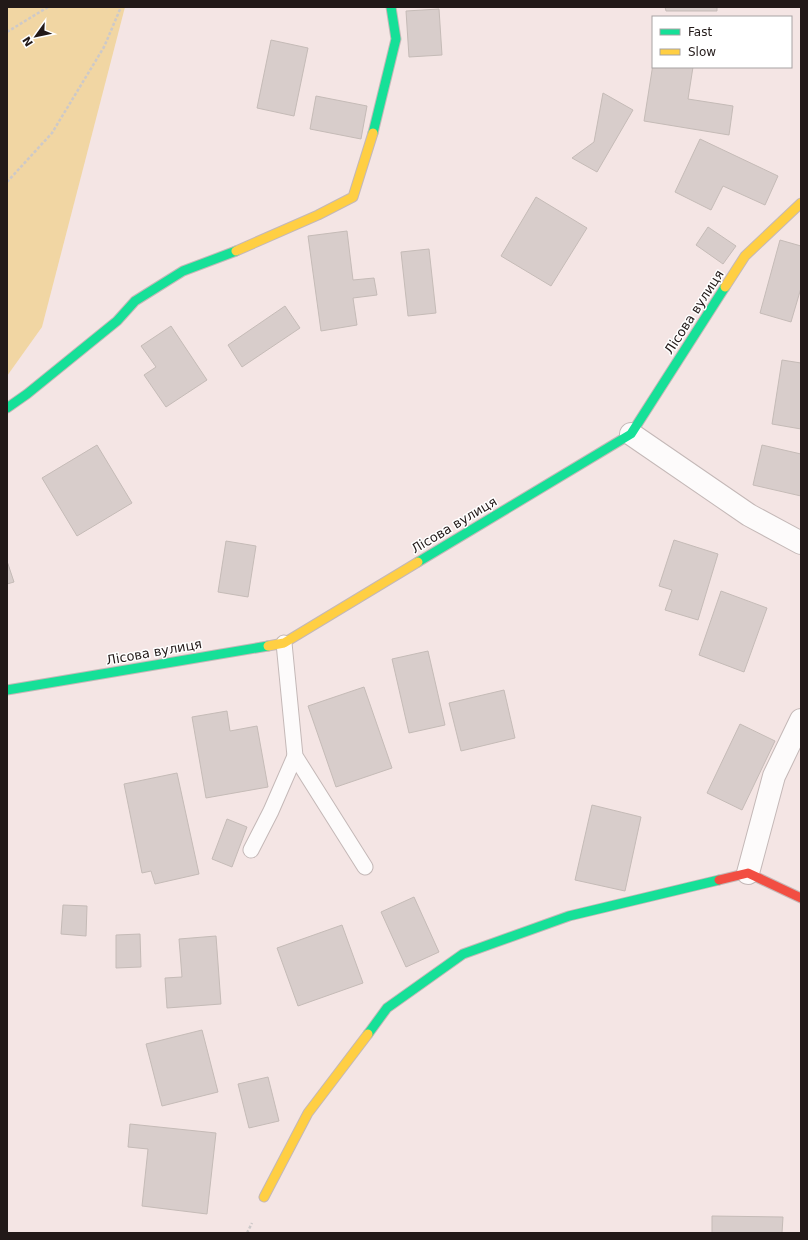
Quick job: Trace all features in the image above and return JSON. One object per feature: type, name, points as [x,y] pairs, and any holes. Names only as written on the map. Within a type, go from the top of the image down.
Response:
[{"type":"street","points":[[7,408],[27,394],[117,320],[135,301],[183,271],[252,244],[318,215],[353,197],[374,131],[396,39],[391,7]]},
{"type":"street","name":"Лісова вулиця","points":[[7,690],[284,643],[631,434],[745,256],[801,203]]},
{"type":"street","points":[[631,434],[749,515],[801,543]]},
{"type":"street","points":[[748,873],[774,776],[801,720]]},
{"type":"street","points":[[264,1197],[308,1113],[387,1008],[463,954],[569,916],[748,873],[801,898]]},
{"type":"lane","points":[[284,643],[295,756],[365,867]]},
{"type":"lane","points":[[251,850],[272,810],[295,756]]},
{"type":"path","points":[[7,32],[48,7]]},
{"type":"path","points":[[7,182],[52,133],[104,47],[122,7]]},
{"type":"shaded area","points":[[7,7],[125,7],[42,327],[7,376]]},
{"type":"building","points":[[665,7],[717,7],[717,11],[666,11]]},
{"type":"building","points":[[439,9],[442,55],[409,57],[406,11]]},
{"type":"building","points":[[271,40],[308,48],[294,116],[257,108]]},
{"type":"building","points":[[652,68],[693,68],[688,99],[733,106],[729,135],[644,121]]},
{"type":"building","points":[[603,93],[633,110],[597,172],[572,158],[594,142]]},
{"type":"building","points":[[316,96],[367,106],[361,139],[310,129]]},
{"type":"building","points":[[700,139],[778,176],[765,205],[723,186],[711,210],[675,192]]},
{"type":"building","points":[[536,197],[587,228],[551,286],[501,256]]},
{"type":"building","points":[[708,227],[736,246],[723,264],[696,245]]},
{"type":"building","points":[[347,231],[353,280],[374,278],[377,295],[353,298],[357,325],[321,331],[308,236]]},
{"type":"building","points":[[780,240],[801,246],[801,288],[791,322],[760,313]]},
{"type":"building","points":[[429,249],[436,313],[408,316],[401,252]]},
{"type":"building","points":[[285,306],[300,328],[242,367],[228,345]]},
{"type":"building","points":[[171,326],[207,380],[166,407],[144,375],[156,367],[141,346]]},
{"type":"building","points":[[782,360],[801,363],[801,429],[772,424]]},
{"type":"building","points":[[97,445],[132,503],[77,536],[42,478]]},
{"type":"building","points":[[762,445],[801,454],[801,496],[753,485]]},
{"type":"building","points":[[674,540],[718,554],[698,620],[665,610],[672,590],[659,586]]},
{"type":"building","points":[[226,541],[256,546],[248,597],[218,592]]},
{"type":"building","points":[[7,561],[14,582],[7,584]]},
{"type":"building","points":[[721,591],[767,608],[744,672],[699,655]]},
{"type":"building","points":[[428,651],[445,725],[409,733],[392,659]]},
{"type":"building","points":[[364,687],[392,768],[336,787],[308,706]]},
{"type":"building","points":[[504,690],[515,738],[461,751],[449,703]]},
{"type":"building","points":[[227,711],[230,731],[257,726],[268,787],[206,798],[192,717]]},
{"type":"building","points":[[740,724],[775,741],[742,810],[707,793]]},
{"type":"building","points":[[177,773],[199,874],[155,884],[151,871],[142,873],[124,784]]},
{"type":"building","points":[[592,805],[641,817],[625,891],[575,880]]},
{"type":"building","points":[[227,819],[247,827],[232,867],[212,859]]},
{"type":"building","points":[[414,897],[439,952],[406,967],[381,912]]},
{"type":"building","points":[[63,905],[87,906],[86,936],[61,934]]},
{"type":"building","points":[[342,925],[363,983],[298,1006],[277,948]]},
{"type":"building","points":[[140,934],[141,967],[116,968],[116,935]]},
{"type":"building","points":[[216,936],[221,1004],[167,1008],[165,978],[182,977],[179,939]]},
{"type":"building","points":[[202,1030],[218,1092],[162,1106],[146,1044]]},
{"type":"building","points":[[268,1077],[279,1121],[249,1128],[238,1084]]},
{"type":"building","points":[[130,1124],[216,1133],[207,1214],[142,1206],[148,1149],[128,1147]]},
{"type":"building","points":[[712,1216],[783,1217],[782,1233],[712,1233]]},
{"type":"traffic: fast","points":[[373,133],[396,39],[391,7]]},
{"type":"traffic: fast","points":[[7,408],[27,394],[117,321],[135,301],[183,271],[236,251]]},
{"type":"traffic: fast","points":[[418,562],[631,434],[725,287]]},
{"type":"traffic: fast","points":[[7,690],[268,646]]},
{"type":"traffic: fast","points":[[368,1034],[387,1008],[463,954],[569,916],[719,880]]},
{"type":"traffic: slow","points":[[236,251],[318,215],[353,197],[373,133]]},
{"type":"traffic: slow","points":[[725,287],[745,256],[801,203]]},
{"type":"traffic: slow","points":[[268,646],[284,643],[418,562]]},
{"type":"traffic: slow","points":[[264,1197],[308,1113],[368,1034]]},
{"type":"traffic: jam","points":[[719,880],[748,873],[801,898]]}]
